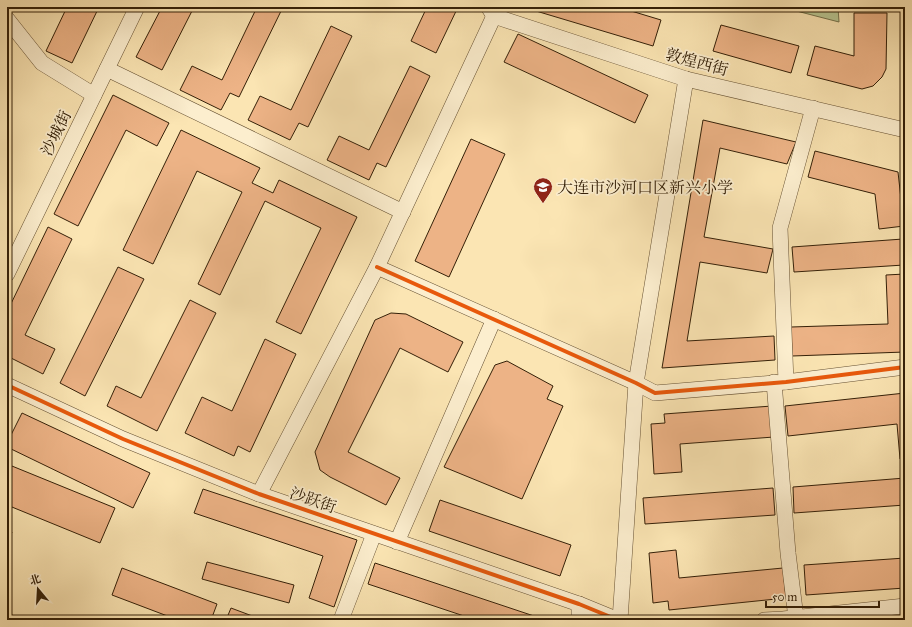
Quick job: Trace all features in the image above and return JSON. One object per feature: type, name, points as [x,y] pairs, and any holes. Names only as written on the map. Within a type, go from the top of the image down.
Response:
[{"type":"street","name":"沙城街","points":[[7,274],[137,7]]},
{"type":"street","points":[[259,494],[377,267],[403,212],[491,12]]},
{"type":"street","name":"敦煌西街","points":[[491,12],[686,79],[905,130]]},
{"type":"street","points":[[7,19],[42,63],[94,95]]},
{"type":"street","points":[[107,69],[403,212]]},
{"type":"street","points":[[619,620],[636,383],[686,79]]},
{"type":"street","points":[[787,619],[788,553],[780,382],[780,228],[813,108]]},
{"type":"street","points":[[377,267],[636,383],[655,393],[780,382],[905,367]]},
{"type":"street","points":[[397,542],[494,319]]},
{"type":"street","name":"沙跃街","points":[[7,386],[124,439],[259,494],[578,604],[619,620]]},
{"type":"street","points":[[341,620],[374,534]]},
{"type":"street","points":[[578,604],[579,620]]},
{"type":"street","points":[[764,620],[787,619],[905,606]]},
{"type":"green space","points":[[781,7],[838,7],[839,22]]},
{"type":"building","points":[[67,7],[99,7],[72,63],[46,51]]},
{"type":"building","points":[[162,7],[194,7],[162,70],[136,57]]},
{"type":"building","points":[[257,7],[283,7],[239,97],[230,93],[221,110],[180,90],[192,66],[222,80]]},
{"type":"building","points":[[427,7],[458,7],[436,53],[411,41]]},
{"type":"building","points":[[526,7],[618,7],[661,20],[653,46]]},
{"type":"building","points":[[854,13],[887,13],[886,69],[882,77],[873,86],[862,89],[807,75],[815,46],[854,56]]},
{"type":"building","points":[[721,25],[799,46],[791,73],[713,51]]},
{"type":"building","points":[[331,26],[352,36],[308,127],[299,123],[290,140],[248,120],[260,96],[291,110]]},
{"type":"building","points":[[518,34],[648,95],[635,123],[504,62]]},
{"type":"building","points":[[410,66],[430,76],[386,167],[377,163],[369,180],[327,160],[339,136],[369,150]]},
{"type":"building","points":[[113,95],[169,123],[157,146],[126,130],[78,226],[54,214]]},
{"type":"building","points":[[703,120],[796,142],[787,164],[720,148],[704,237],[773,249],[767,273],[700,262],[687,341],[774,336],[775,360],[662,368]]},
{"type":"building","points":[[181,130],[260,168],[252,183],[273,193],[279,180],[357,217],[301,334],[276,322],[321,228],[265,201],[220,295],[198,284],[242,192],[197,171],[153,264],[123,250]]},
{"type":"building","points":[[471,139],[505,154],[449,277],[415,261]]},
{"type":"building","points":[[815,151],[898,172],[904,226],[879,229],[875,194],[808,177]]},
{"type":"building","points":[[48,227],[72,239],[25,335],[55,349],[43,374],[7,356],[7,312]]},
{"type":"building","points":[[903,239],[904,265],[794,272],[792,247]]},
{"type":"building","points":[[118,267],[144,279],[85,396],[60,383]]},
{"type":"building","points":[[905,274],[905,352],[792,356],[791,327],[888,324],[886,275]]},
{"type":"building","points":[[190,300],[216,313],[157,431],[107,406],[116,386],[141,398]]},
{"type":"building","points":[[391,313],[406,314],[463,342],[448,372],[400,348],[348,452],[400,478],[386,505],[330,477],[320,470],[315,452],[375,320]]},
{"type":"building","points":[[265,339],[296,354],[250,452],[238,446],[234,456],[185,433],[202,397],[232,411]]},
{"type":"building","points":[[507,361],[553,386],[547,399],[563,406],[522,499],[444,467],[495,365]]},
{"type":"building","points":[[905,393],[905,458],[900,459],[897,424],[788,436],[785,406]]},
{"type":"building","points":[[772,406],[774,437],[680,444],[682,472],[654,474],[651,424],[665,423],[664,414]]},
{"type":"building","points":[[22,413],[150,473],[133,508],[7,447],[7,443]]},
{"type":"building","points":[[7,464],[115,508],[100,543],[7,505]]},
{"type":"building","points":[[905,478],[905,505],[794,513],[793,487]]},
{"type":"building","points":[[773,488],[775,515],[645,524],[643,498]]},
{"type":"building","points":[[203,489],[357,540],[334,607],[309,598],[323,556],[194,513]]},
{"type":"building","points":[[440,500],[571,545],[560,576],[429,531]]},
{"type":"building","points":[[7,530],[12,532],[7,544]]},
{"type":"building","points":[[676,550],[679,578],[783,568],[786,598],[669,610],[668,601],[653,603],[649,553]]},
{"type":"building","points":[[905,558],[905,588],[806,595],[804,565]]},
{"type":"building","points":[[207,562],[294,585],[289,603],[202,579]]},
{"type":"building","points":[[375,563],[546,620],[476,620],[368,584]]},
{"type":"building","points":[[122,568],[217,604],[211,620],[178,620],[112,595]]},
{"type":"building","points":[[231,608],[263,620],[226,620]]},
{"type":"building","points":[[7,613],[24,620],[7,620]]},
{"type":"cycle path","points":[[377,267],[636,383],[655,393],[786,382],[905,367]]},
{"type":"cycle path","points":[[7,385],[123,439],[259,494],[579,604],[618,620]]},
{"type":"place","name":"大连市沙河口区新兴小学","points":[[543,204]]}]
